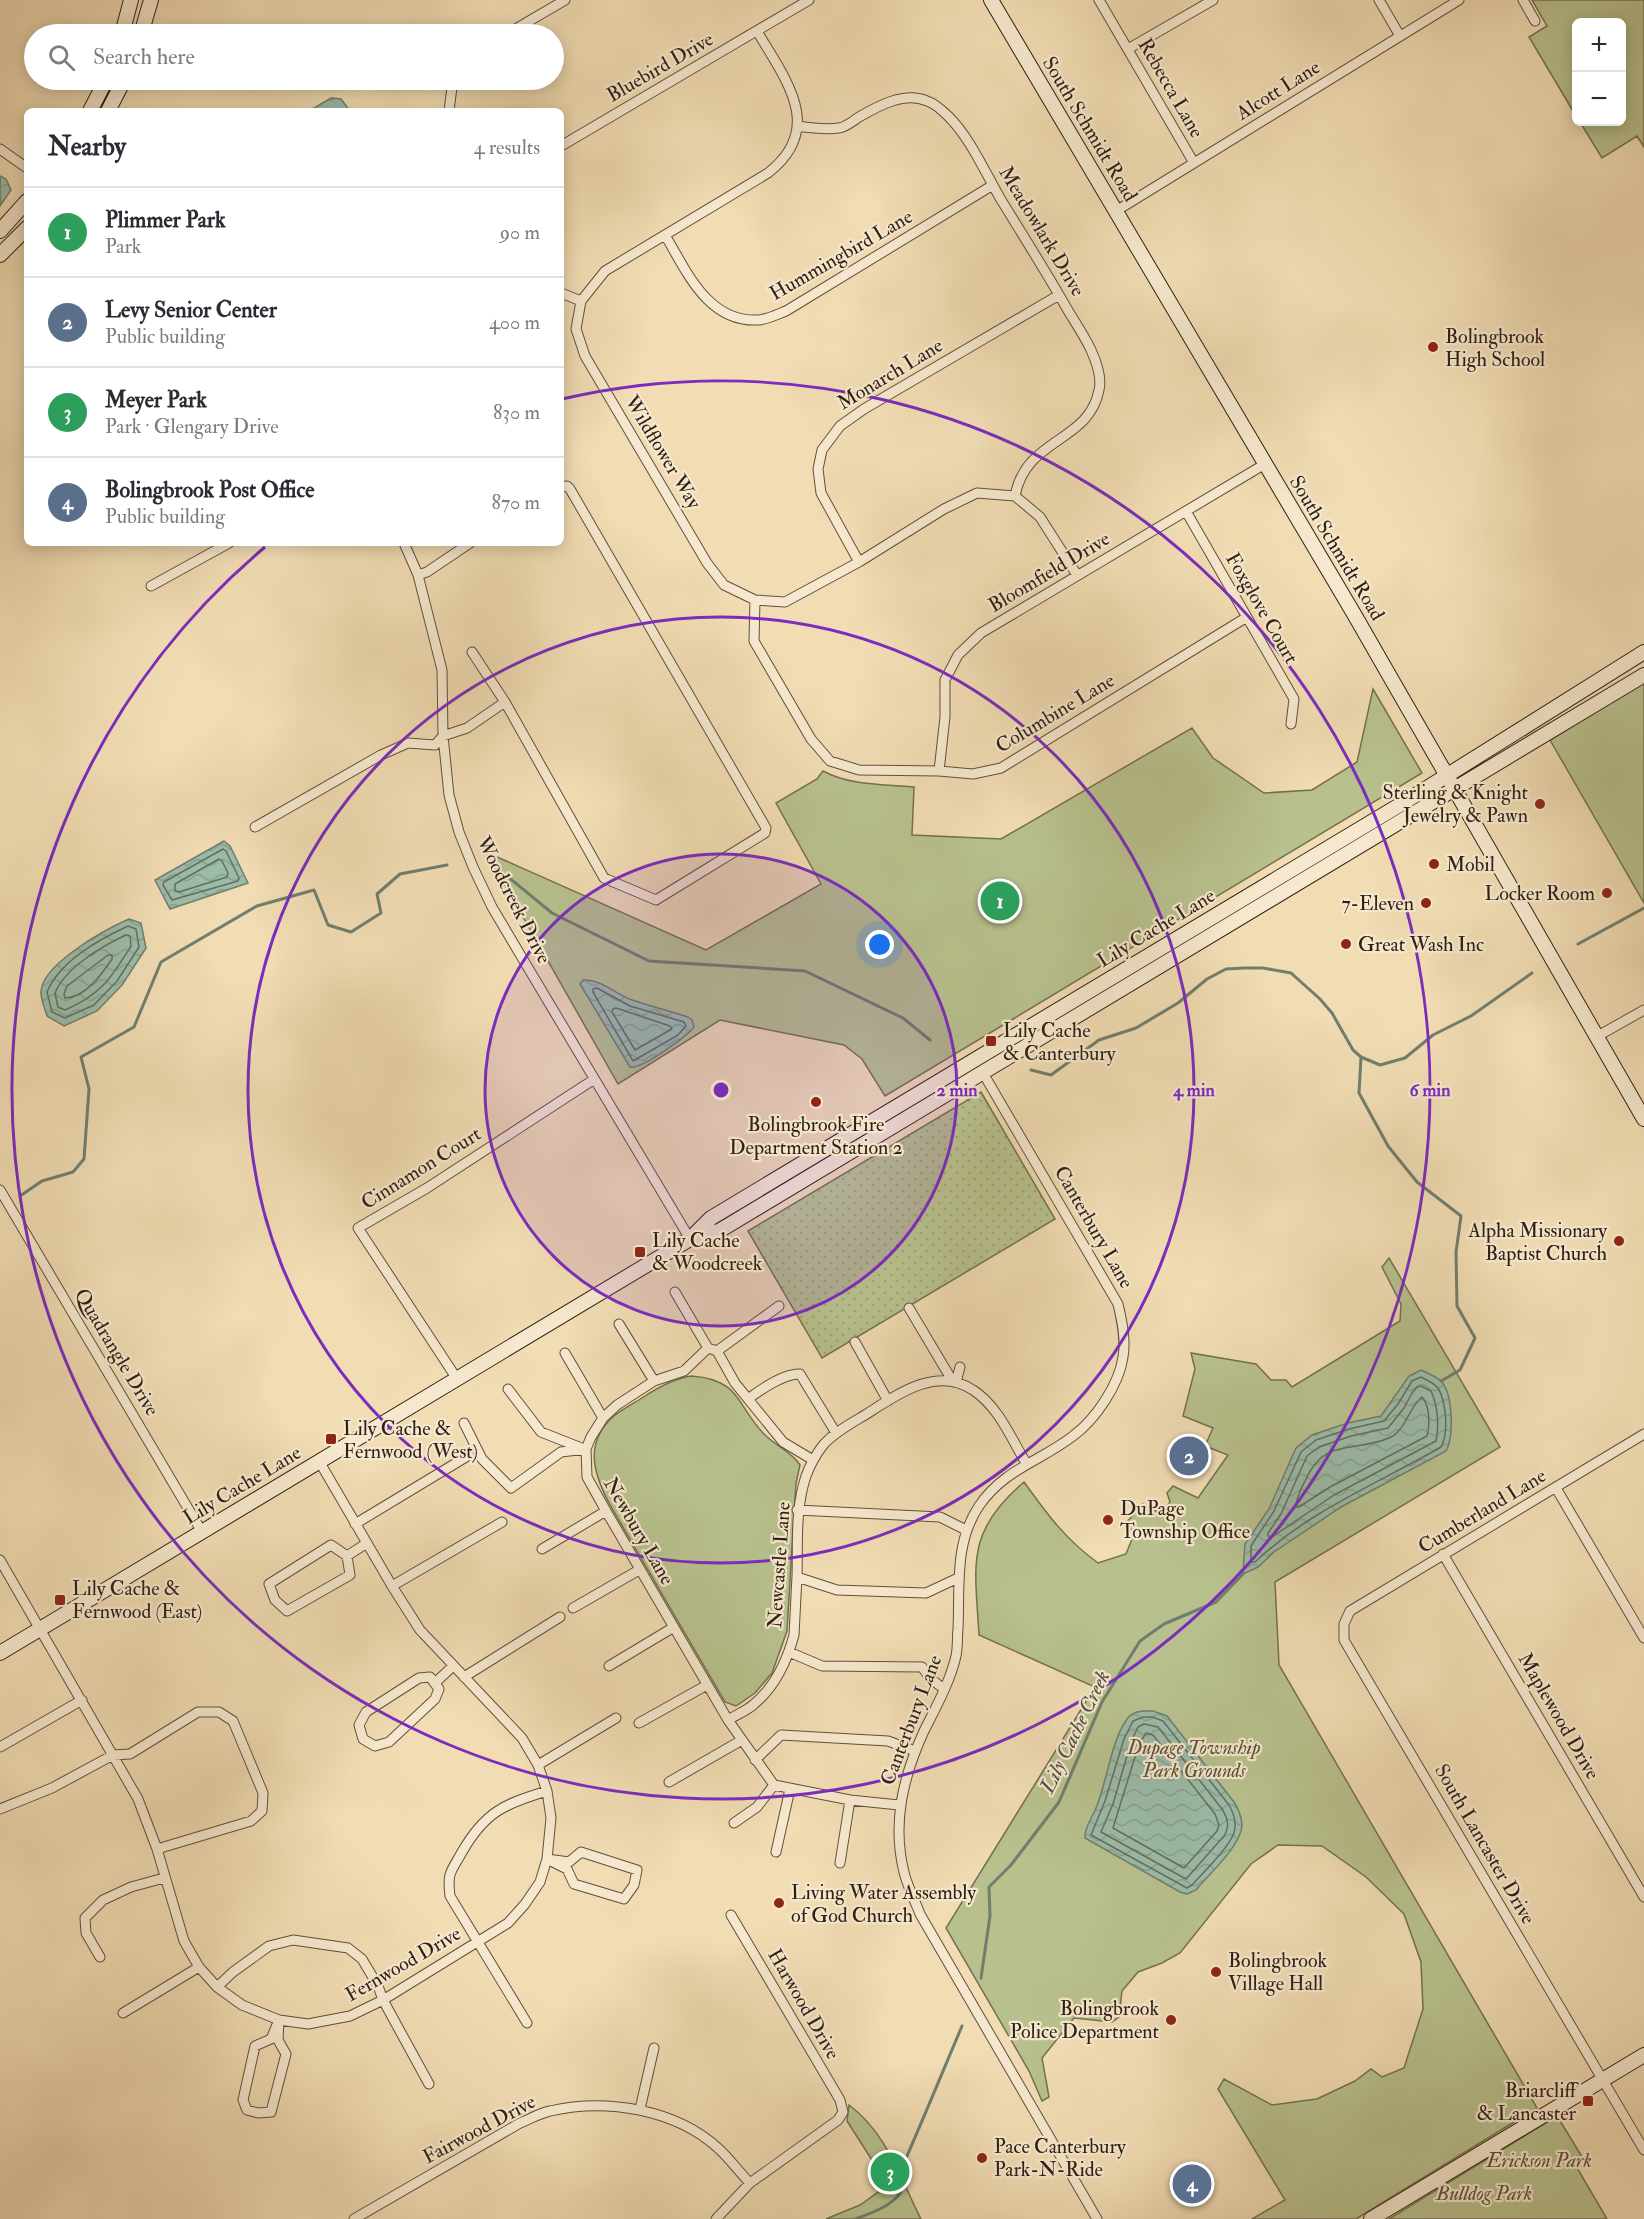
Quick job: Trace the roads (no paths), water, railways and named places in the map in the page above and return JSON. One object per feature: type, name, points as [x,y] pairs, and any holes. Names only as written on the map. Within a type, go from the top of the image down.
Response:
[{"type":"street","points":[[125,24],[131,0]]},
{"type":"street","points":[[144,24],[151,0]]},
{"type":"street","points":[[524,24],[565,0]]},
{"type":"street","name":"Bluebird Drive","points":[[564,144],[809,0]]},
{"type":"street","name":"South Schmidt Road","points":[[991,0],[1266,464],[1644,1119]]},
{"type":"street","name":"Rebecca Lane","points":[[1099,0],[1194,163]]},
{"type":"street","points":[[1128,50],[1213,0]]},
{"type":"street","points":[[1379,0],[1400,36]]},
{"type":"street","name":"Alcott Lane","points":[[1116,211],[1459,0]]},
{"type":"street","points":[[1523,0],[1535,21]]},
{"type":"street","points":[[757,31],[791,88],[798,112],[798,126]]},
{"type":"street","points":[[92,108],[101,90]]},
{"type":"street","points":[[110,108],[119,90]]},
{"type":"street","points":[[450,108],[452,90]]},
{"type":"street","name":"Meadowlark Drive","points":[[798,126],[840,128],[870,111],[901,98],[927,100],[949,117],[970,146],[1092,350],[1100,386],[1096,405],[1071,432],[1041,451],[1027,465],[1017,482],[1015,495]]},
{"type":"street","name":"Wildflower Way","points":[[798,126],[788,152],[775,168],[605,271],[581,302],[576,329],[585,356],[707,563],[724,585],[754,600],[785,602],[859,561],[944,509],[977,493],[1015,495]]},
{"type":"street","points":[[0,148],[24,166]]},
{"type":"street","name":"Hummingbird Lane","points":[[665,235],[695,286],[716,307],[738,319],[761,320],[786,311],[993,185]]},
{"type":"street","points":[[0,231],[24,204]]},
{"type":"street","points":[[0,255],[24,231]]},
{"type":"street","points":[[564,294],[581,302]]},
{"type":"street","name":"Monarch Lane","points":[[859,561],[821,493],[818,469],[822,450],[840,426],[864,409],[1059,295]]},
{"type":"street","name":"Bloomfield Drive","points":[[939,771],[945,717],[945,680],[958,655],[981,633],[1187,513],[1266,464]]},
{"type":"street","points":[[472,652],[505,702],[604,878],[656,900],[767,830],[570,489],[564,486]]},
{"type":"street","points":[[1015,495],[1040,517],[1077,575]]},
{"type":"street","name":"Foxglove Court","points":[[1187,513],[1294,699],[1291,724]]},
{"type":"street","points":[[150,586],[223,546]]},
{"type":"street","name":"Woodcreek Drive","points":[[405,546],[418,575],[442,670],[443,736],[449,795],[459,832],[473,867],[492,907],[593,1080],[690,1239]]},
{"type":"street","points":[[418,575],[427,572],[466,546]]},
{"type":"street","name":"Columbine Lane","points":[[754,600],[754,641],[811,740],[830,761],[859,770],[939,771],[973,774],[1001,768],[1247,617]]},
{"type":"street","name":"Lily Cache Lane","points":[[0,1653],[690,1239],[711,1218],[1447,775],[1644,652]]},
{"type":"street","name":"Lily Cache Lane","points":[[690,1239],[719,1231],[1644,675]]},
{"type":"street","points":[[255,827],[381,754],[408,743],[435,744],[443,736],[467,728],[505,702]]},
{"type":"street","points":[[1596,1037],[1644,1010]]},
{"type":"street","points":[[975,1060],[983,1073]]},
{"type":"street","name":"Canterbury Lane","points":[[983,1073],[1118,1304],[1123,1324],[1123,1358],[1100,1411],[1074,1436],[1026,1463],[1000,1482],[979,1506],[966,1530],[960,1554],[958,1578],[956,1655],[944,1689],[905,1778],[899,1805],[899,1841],[905,1875],[920,1914],[1097,2219]]},
{"type":"street","name":"Cinnamon Court","points":[[457,1379],[358,1228],[427,1188],[593,1080]]},
{"type":"street","name":"Quadrangle Drive","points":[[0,1190],[202,1532]]},
{"type":"street","points":[[675,1292],[735,1383],[783,1442],[813,1460],[824,1444],[836,1433],[902,1392],[936,1381],[954,1382],[972,1389],[993,1407],[1026,1463]]},
{"type":"street","points":[[586,1449],[603,1418],[617,1405],[654,1381],[684,1371],[778,1306]]},
{"type":"street","points":[[909,1308],[954,1382]]},
{"type":"street","points":[[619,1324],[654,1381]]},
{"type":"street","points":[[855,1342],[888,1401]]},
{"type":"street","points":[[565,1353],[603,1418]]},
{"type":"street","points":[[954,1382],[960,1367]]},
{"type":"street","points":[[748,1399],[777,1382],[796,1373],[800,1374],[836,1433]]},
{"type":"street","points":[[508,1389],[541,1432],[586,1449]]},
{"type":"street","points":[[464,1423],[482,1459],[511,1488],[561,1452],[586,1449]]},
{"type":"street","name":"Cumberland Lane","points":[[1344,1624],[1350,1611],[1644,1434]]},
{"type":"street","name":"Newbury Lane","points":[[586,1449],[587,1477],[639,1570],[728,1720],[774,1785]]},
{"type":"street","points":[[355,1524],[466,1457]]},
{"type":"street","name":"Newcastle Lane","points":[[728,1720],[753,1705],[774,1681],[789,1652],[794,1635],[797,1510],[813,1460]]},
{"type":"street","name":"Fernwood Drive","points":[[0,1560],[138,1799],[157,1849],[184,1941],[199,1967],[217,1987],[242,2005],[279,2020],[308,2024],[350,2016],[383,2000],[508,1923],[525,1905],[540,1882],[547,1859],[551,1818],[547,1791],[538,1765],[522,1738],[420,1630],[319,1461]]},
{"type":"street","points":[[1556,1488],[1644,1638]]},
{"type":"street","points":[[797,1510],[940,1517],[966,1530]]},
{"type":"street","points":[[542,1549],[606,1511]]},
{"type":"street","points":[[392,1586],[502,1522]]},
{"type":"street","points":[[347,1556],[368,1544]]},
{"type":"street","points":[[331,1545],[347,1556],[350,1575],[287,1611],[274,1600],[269,1584],[331,1545]]},
{"type":"street","name":"Maplewood Drive","points":[[1443,1554],[1644,1897]]},
{"type":"street","points":[[573,1608],[639,1570]]},
{"type":"street","points":[[797,1577],[837,1590],[926,1593],[958,1578]]},
{"type":"street","points":[[464,1677],[560,1617]]},
{"type":"street","name":"South Lancaster Drive","points":[[1344,1624],[1344,1640],[1644,2150]]},
{"type":"street","points":[[609,1666],[674,1627]]},
{"type":"street","points":[[789,1652],[822,1666],[922,1667],[931,1679],[944,1689]]},
{"type":"street","points":[[436,1682],[453,1666]]},
{"type":"street","points":[[430,1677],[436,1682],[440,1689],[435,1698],[389,1742],[375,1746],[363,1739],[359,1725],[366,1713],[419,1678],[430,1677]]},
{"type":"street","points":[[639,1723],[707,1685]]},
{"type":"street","points":[[0,1747],[82,1700]]},
{"type":"street","points":[[0,1809],[52,1788],[113,1755],[130,1754],[198,1712],[219,1712],[233,1721],[263,1793],[262,1811],[251,1821],[157,1849]]},
{"type":"street","points":[[538,1765],[616,1718]]},
{"type":"street","points":[[755,1760],[781,1735],[888,1741],[915,1751]]},
{"type":"street","points":[[669,1782],[742,1740]]},
{"type":"street","points":[[734,1823],[758,1807],[774,1785],[850,1800],[899,1805]]},
{"type":"street","points":[[776,1852],[790,1789]]},
{"type":"street","points":[[527,2022],[450,1896],[448,1877],[472,1835],[491,1813],[515,1801],[547,1791]]},
{"type":"street","points":[[840,1863],[850,1800]]},
{"type":"street","points":[[581,1852],[637,1870],[634,1885],[624,1899],[574,1884],[567,1869],[547,1859],[569,1862],[581,1852]]},
{"type":"street","points":[[100,1957],[86,1933],[85,1918],[103,1900],[131,1887],[164,1878]]},
{"type":"street","name":"Harwood Drive","points":[[731,1916],[840,2100],[843,2112],[838,2121],[750,2183]]},
{"type":"street","points":[[217,1987],[233,1972],[269,1946],[293,1940],[348,1948],[362,1959],[429,2084]]},
{"type":"street","points":[[123,2013],[199,1967]]},
{"type":"street","points":[[279,2020],[278,2040],[286,2054],[271,2112],[258,2113],[248,2110],[243,2100],[255,2046],[271,2039],[279,2020]]},
{"type":"street","points":[[640,2109],[654,2048]]},
{"type":"street","points":[[1371,2219],[1644,2055]]},
{"type":"street","name":"Fairwood Drive","points":[[354,2219],[505,2130],[549,2111],[600,2105],[640,2109],[686,2127],[718,2148],[750,2183]]},
{"type":"street","points":[[716,2219],[750,2183]]},
{"type":"water","points":[[331,98],[341,99],[348,108],[314,108]]},
{"type":"water","points":[[0,176],[6,179],[11,190],[0,206]]},
{"type":"water","points":[[224,841],[230,846],[248,883],[170,909],[155,880]]},
{"type":"water","points":[[129,919],[141,923],[146,948],[122,985],[97,1011],[64,1026],[47,1016],[41,993],[44,982],[51,971],[91,939]]},
{"type":"water","points":[[583,980],[602,984],[632,1000],[688,1017],[692,1020],[694,1027],[653,1058],[636,1067],[630,1067],[580,984]]},
{"type":"water","points":[[1421,1370],[1440,1380],[1446,1388],[1451,1427],[1446,1451],[1341,1507],[1274,1552],[1258,1567],[1243,1574],[1245,1544],[1269,1509],[1296,1448],[1312,1435],[1348,1423],[1381,1416],[1409,1376]]},
{"type":"water","points":[[1153,1711],[1167,1716],[1234,1802],[1241,1818],[1241,1832],[1231,1850],[1196,1890],[1187,1894],[1085,1838],[1122,1728],[1130,1715]]},
{"type":"waterway","points":[[20,1196],[42,1181],[73,1172],[84,1159],[89,1089],[81,1057],[134,1027],[161,962],[257,906],[314,890],[328,925],[351,932],[381,913],[377,894],[400,874],[447,865]]},
{"type":"waterway","points":[[507,876],[552,913],[649,961],[805,971],[903,1018],[930,1040]]},
{"type":"waterway","points":[[1578,944],[1644,908]]},
{"type":"waterway","points":[[1031,1070],[1051,1075],[1099,1040],[1136,1028],[1178,1003],[1207,979],[1226,969],[1263,968],[1291,973],[1332,1013],[1353,1050],[1361,1057],[1380,1065],[1405,1058],[1433,1035],[1471,1016],[1532,973]]},
{"type":"waterway","points":[[1361,1057],[1359,1093],[1388,1146],[1417,1182],[1461,1216],[1456,1252],[1457,1306],[1475,1338],[1460,1370],[1441,1381]]},
{"type":"waterway","name":"Lily Cache Creek","points":[[981,1978],[990,1916],[989,1887],[1011,1865],[1059,1802],[1102,1702],[1140,1641],[1164,1624],[1216,1602],[1243,1574]]},
{"type":"waterway","name":"Lily Cache Creek","points":[[855,2219],[882,2208],[899,2194],[904,2163],[962,2026]]},
{"type":"place","name":"Bolingbrook High School","points":[[1433,347]]},
{"type":"place","name":"Sterling & Knight Jewelry & Pawn","points":[[1540,804]]},
{"type":"place","name":"Mobil","points":[[1434,864]]},
{"type":"place","name":"Locker Room","points":[[1607,893]]},
{"type":"place","name":"Plimmer Park","points":[[1000,901]]},
{"type":"place","name":"7-Eleven","points":[[1426,903]]},
{"type":"place","name":"Great Wash Inc","points":[[1346,944]]},
{"type":"place","name":"Lily Cache & Canterbury","points":[[991,1041]]},
{"type":"place","name":"Bolingbrook Fire Department Station 2","points":[[816,1102]]},
{"type":"place","name":"Alpha Missionary Baptist Church","points":[[1619,1241]]},
{"type":"place","name":"Lily Cache & Woodcreek","points":[[640,1252]]},
{"type":"place","name":"Lily Cache & Fernwood (West)","points":[[331,1439]]},
{"type":"place","name":"Levy Senior Center","points":[[1189,1456]]},
{"type":"place","name":"DuPage Township Office","points":[[1108,1520]]},
{"type":"place","name":"Lily Cache & Fernwood (East)","points":[[60,1600]]},
{"type":"place","name":"Living Water Assembly of God Church","points":[[779,1903]]},
{"type":"place","name":"Bolingbrook Village Hall","points":[[1216,1972]]},
{"type":"place","name":"Bolingbrook Police Department","points":[[1171,2020]]},
{"type":"place","name":"Briarcliff & Lancaster","points":[[1588,2101]]},
{"type":"place","name":"Pace Canterbury Park-N-Ride","points":[[982,2158]]},
{"type":"place","name":"Meyer Park","points":[[890,2172]]},
{"type":"place","name":"Bolingbrook Post Office","points":[[1192,2184]]},
{"type":"park label","name":"Dupage Township Park Grounds","points":[[1194,1758]]},
{"type":"park label","name":"Erickson Park","points":[[1539,2160]]},
{"type":"park label","name":"Bulldog Park","points":[[1484,2193]]}]
